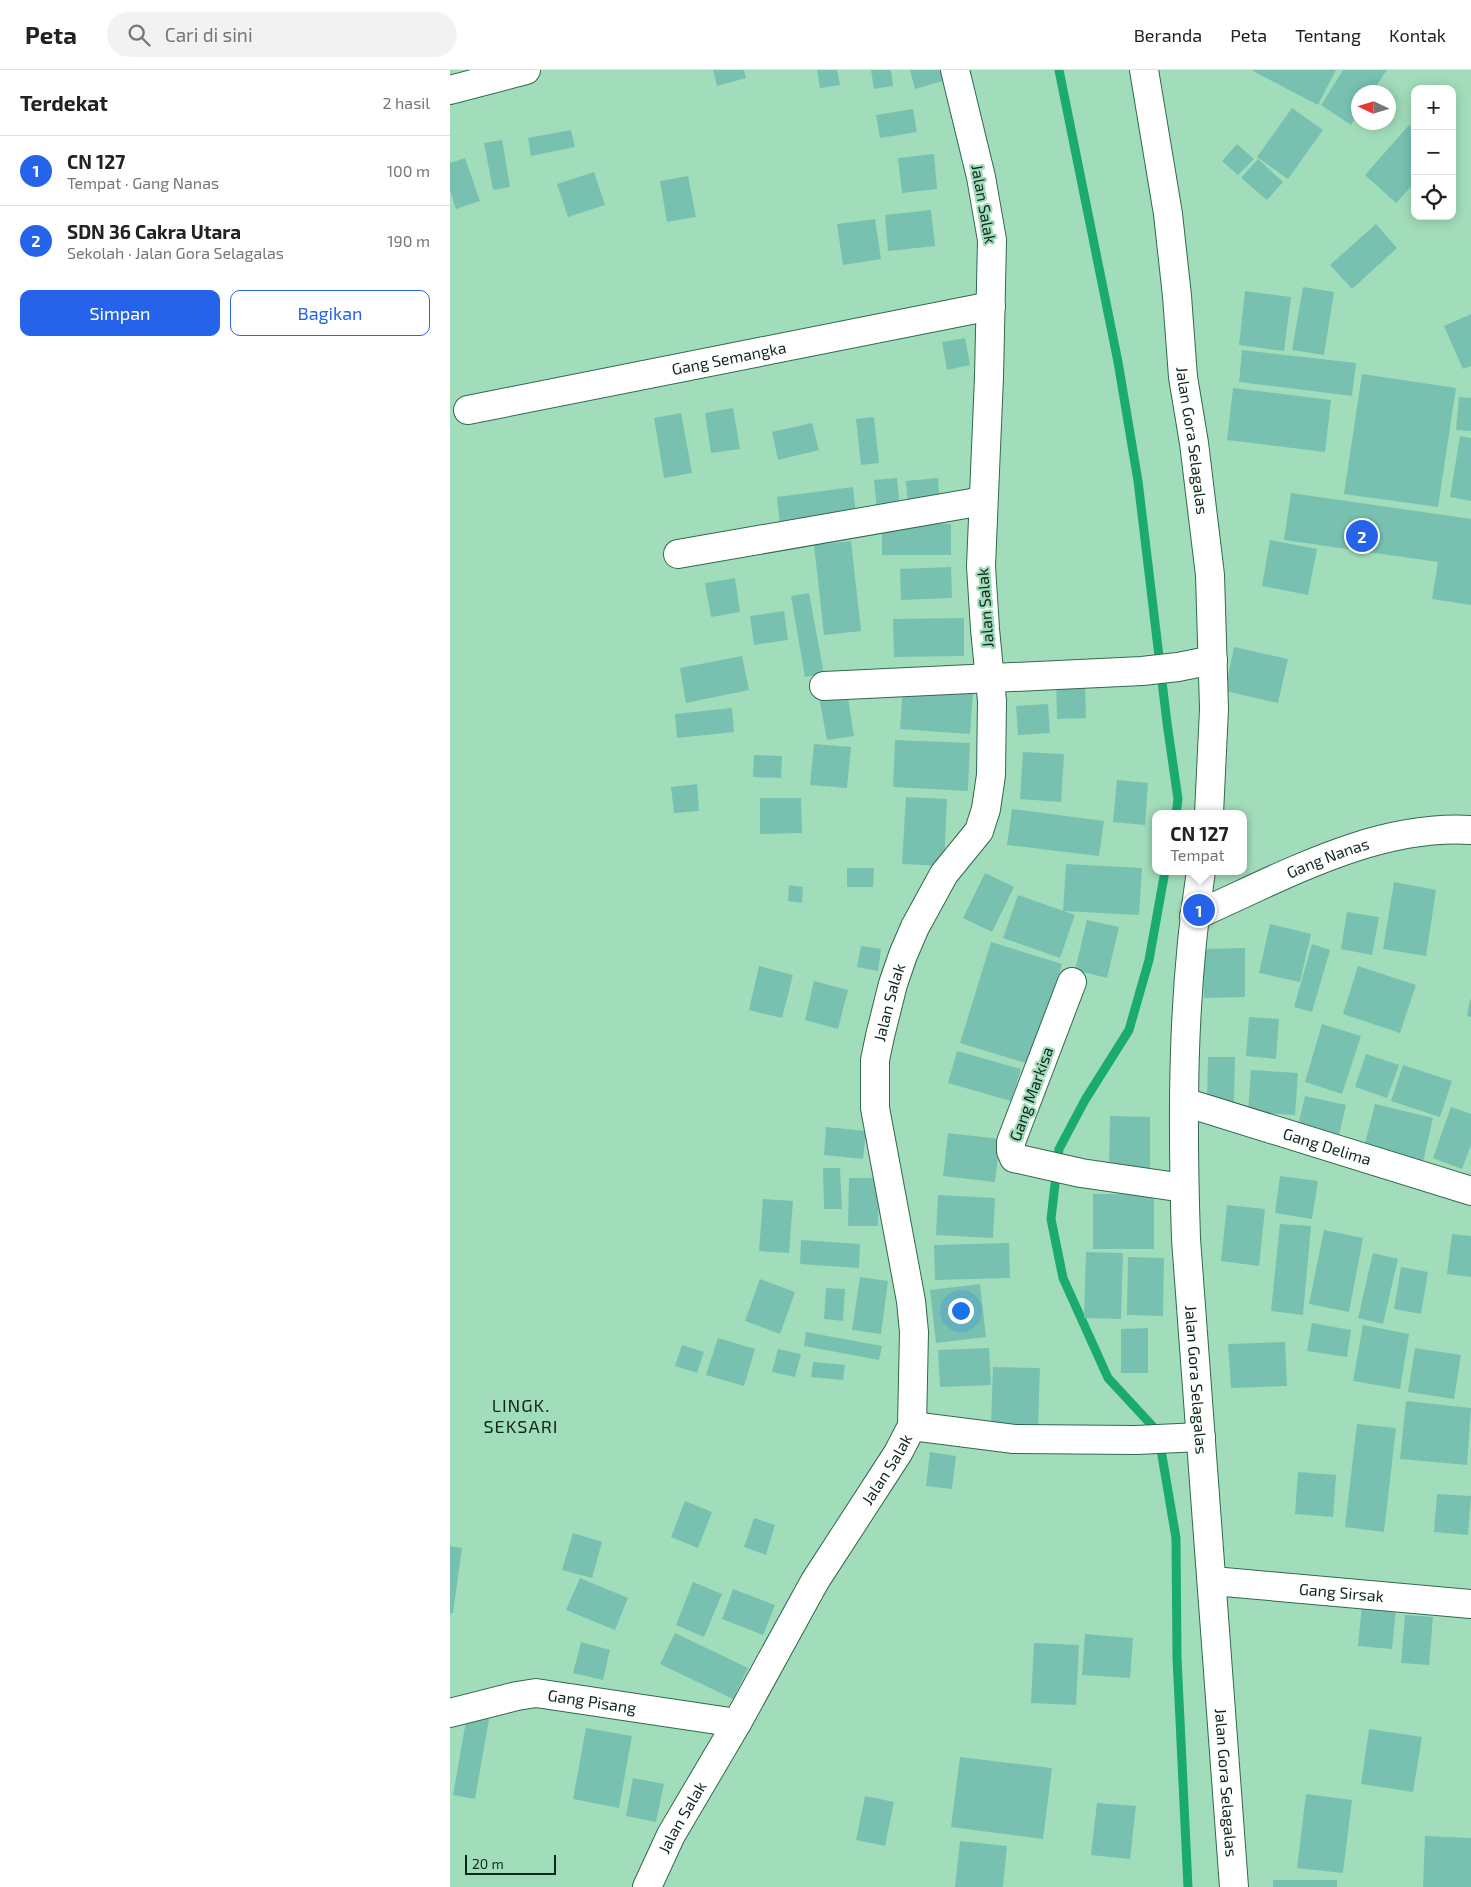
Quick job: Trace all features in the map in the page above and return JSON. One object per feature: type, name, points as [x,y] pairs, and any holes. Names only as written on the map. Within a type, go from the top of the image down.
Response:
[{"type":"street","points":[[450,90],[526,70]]},
{"type":"street","name":"Jalan Salak","points":[[647,1887],[671,1836],[737,1723],[814,1581],[898,1453],[912,1426],[914,1332],[911,1301],[875,1108],[875,1060],[893,984],[914,927],[944,874],[978,831],[986,809],[990,775],[992,719],[991,678],[984,629],[982,575],[992,240],[981,177],[955,70]]},
{"type":"street","name":"Jalan Gora Selagalas","points":[[1144,70],[1168,214],[1183,377],[1203,509],[1210,576],[1214,710],[1209,810]]},
{"type":"street","name":"Gang Semangka","points":[[468,410],[991,306]]},
{"type":"street","points":[[678,554],[983,501]]},
{"type":"street","points":[[824,686],[1142,671],[1178,667],[1213,660]]},
{"type":"street","name":"Gang Nanas","points":[[1194,916],[1346,848],[1430,831],[1471,830]]},
{"type":"street","name":"Jalan Gora Selagalas","points":[[1200,875],[1194,916],[1186,1031],[1184,1188],[1186,1239],[1234,1887]]},
{"type":"street","name":"Gang Markisa","points":[[1072,982],[1011,1142],[1011,1151],[1014,1158],[1081,1173],[1184,1188]]},
{"type":"street","name":"Gang Delima","points":[[1184,1102],[1471,1191]]},
{"type":"street","points":[[912,1426],[1014,1439],[1136,1440],[1201,1437]]},
{"type":"street","name":"Gang Sirsak","points":[[1212,1581],[1471,1604]]},
{"type":"street","name":"Gang Pisang","points":[[450,1713],[516,1696],[536,1693],[737,1723]]},
{"type":"building","points":[[713,70],[744,70],[746,78],[717,86]]},
{"type":"building","points":[[817,70],[837,70],[840,85],[820,88]]},
{"type":"building","points":[[871,70],[891,70],[893,86],[874,89]]},
{"type":"building","points":[[910,70],[940,70],[943,81],[915,89]]},
{"type":"building","points":[[1251,70],[1336,70],[1318,105]]},
{"type":"building","points":[[1343,70],[1387,70],[1377,85],[1351,85],[1351,125],[1321,105]]},
{"type":"building","points":[[1292,108],[1323,130],[1288,179],[1257,157]]},
{"type":"building","points":[[913,109],[917,132],[880,138],[876,115]]},
{"type":"building","points":[[1409,125],[1411,127],[1411,186],[1396,203],[1365,175]]},
{"type":"building","points":[[571,130],[575,147],[531,156],[528,138]]},
{"type":"building","points":[[502,140],[510,187],[493,190],[484,143]]},
{"type":"building","points":[[1237,144],[1254,159],[1238,175],[1222,161]]},
{"type":"building","points":[[934,154],[937,189],[902,193],[898,158]]},
{"type":"building","points":[[465,158],[480,201],[456,209],[450,191],[450,163]]},
{"type":"building","points":[[1258,159],[1283,182],[1267,200],[1241,178]]},
{"type":"building","points":[[594,172],[605,205],[568,217],[557,184]]},
{"type":"building","points":[[688,176],[696,217],[667,222],[660,181]]},
{"type":"building","points":[[931,210],[935,246],[888,251],[885,215]]},
{"type":"building","points":[[875,219],[881,259],[843,265],[837,224]]},
{"type":"building","points":[[1376,224],[1397,248],[1352,289],[1330,265]]},
{"type":"building","points":[[1303,287],[1334,292],[1324,355],[1292,350]]},
{"type":"building","points":[[1245,291],[1291,297],[1284,351],[1239,345]]},
{"type":"building","points":[[1471,314],[1471,366],[1463,369],[1444,326]]},
{"type":"building","points":[[965,338],[970,365],[947,370],[942,342]]},
{"type":"building","points":[[1242,350],[1356,363],[1352,396],[1239,382]]},
{"type":"building","points":[[1362,374],[1456,388],[1438,507],[1344,494]]},
{"type":"building","points":[[1233,388],[1331,400],[1325,452],[1227,440]]},
{"type":"building","points":[[1459,397],[1471,398],[1471,431],[1456,430]]},
{"type":"building","points":[[733,408],[740,449],[711,453],[705,413]]},
{"type":"building","points":[[681,413],[692,473],[664,478],[654,418]]},
{"type":"building","points":[[874,417],[879,463],[861,465],[856,419]]},
{"type":"building","points":[[812,423],[819,450],[778,460],[772,432]]},
{"type":"building","points":[[1460,436],[1471,438],[1471,501],[1450,497]]},
{"type":"building","points":[[897,478],[900,508],[877,511],[874,480]]},
{"type":"building","points":[[938,478],[940,505],[908,508],[906,481]]},
{"type":"building","points":[[853,487],[856,515],[780,525],[777,497]]},
{"type":"building","points":[[1291,493],[1471,519],[1471,605],[1432,599],[1438,562],[1284,540]]},
{"type":"building","points":[[882,523],[951,524],[951,555],[882,555]]},
{"type":"building","points":[[1270,540],[1317,549],[1308,595],[1262,586]]},
{"type":"building","points":[[851,541],[861,631],[824,635],[814,545]]},
{"type":"building","points":[[951,567],[952,598],[901,600],[900,569]]},
{"type":"building","points":[[735,578],[740,612],[711,617],[705,583]]},
{"type":"building","points":[[809,593],[824,674],[805,677],[791,596]]},
{"type":"building","points":[[784,611],[788,640],[754,645],[750,616]]},
{"type":"building","points":[[964,618],[964,656],[894,657],[893,619]]},
{"type":"building","points":[[1234,647],[1288,659],[1278,703],[1225,691]]},
{"type":"building","points":[[742,656],[749,690],[686,703],[680,668]]},
{"type":"building","points":[[1085,681],[1086,718],[1057,719],[1056,682]]},
{"type":"building","points":[[903,687],[973,692],[970,734],[900,729]]},
{"type":"building","points":[[847,692],[854,736],[827,740],[819,697]]},
{"type":"building","points":[[1048,704],[1050,733],[1018,735],[1016,706]]},
{"type":"building","points":[[732,708],[734,732],[677,738],[675,714]]},
{"type":"building","points":[[895,740],[970,743],[968,791],[893,787]]},
{"type":"building","points":[[814,744],[851,747],[847,788],[810,785]]},
{"type":"building","points":[[1023,752],[1064,754],[1061,802],[1020,799]]},
{"type":"building","points":[[754,755],[782,756],[781,778],[753,777]]},
{"type":"building","points":[[1117,780],[1148,783],[1145,825],[1113,822]]},
{"type":"building","points":[[697,784],[699,811],[674,813],[671,787]]},
{"type":"building","points":[[906,797],[947,799],[944,866],[902,864]]},
{"type":"building","points":[[760,798],[801,798],[802,833],[760,834]]},
{"type":"building","points":[[1012,809],[1104,821],[1099,856],[1007,845]]},
{"type":"building","points":[[1066,864],[1142,868],[1139,915],[1063,911]]},
{"type":"building","points":[[847,868],[874,868],[873,887],[847,887]]},
{"type":"building","points":[[985,873],[1014,887],[992,932],[963,918]]},
{"type":"building","points":[[1394,882],[1436,890],[1426,956],[1383,949]]},
{"type":"building","points":[[789,885],[803,887],[802,903],[788,901]]},
{"type":"building","points":[[1018,895],[1075,915],[1060,958],[1003,938]]},
{"type":"building","points":[[1347,912],[1379,917],[1372,955],[1341,949]]},
{"type":"building","points":[[1087,920],[1119,927],[1107,978],[1075,970]]},
{"type":"building","points":[[1270,924],[1311,934],[1300,982],[1259,973]]},
{"type":"building","points":[[991,942],[1062,964],[1032,1065],[960,1043]]},
{"type":"building","points":[[1312,944],[1330,950],[1312,1012],[1294,1007]]},
{"type":"building","points":[[861,946],[881,949],[878,971],[857,967]]},
{"type":"building","points":[[1245,948],[1245,997],[1204,998],[1203,949]]},
{"type":"building","points":[[759,966],[793,975],[782,1018],[749,1010]]},
{"type":"building","points":[[1358,966],[1416,985],[1400,1033],[1343,1014]]},
{"type":"building","points":[[814,981],[848,990],[838,1029],[805,1020]]},
{"type":"building","points":[[1471,1000],[1471,1017],[1467,1016]]},
{"type":"building","points":[[1249,1017],[1279,1019],[1276,1059],[1246,1056]]},
{"type":"building","points":[[1322,1024],[1361,1036],[1342,1094],[1305,1082]]},
{"type":"building","points":[[957,1051],[1021,1069],[1011,1101],[948,1083]]},
{"type":"building","points":[[1366,1054],[1399,1065],[1387,1098],[1355,1087]]},
{"type":"building","points":[[1208,1057],[1235,1057],[1234,1102],[1207,1102]]},
{"type":"building","points":[[1403,1065],[1452,1081],[1440,1117],[1391,1101]]},
{"type":"building","points":[[1251,1070],[1298,1073],[1295,1115],[1248,1112]]},
{"type":"building","points":[[1305,1096],[1346,1105],[1339,1135],[1298,1126]]},
{"type":"building","points":[[1375,1104],[1433,1118],[1423,1162],[1364,1147]]},
{"type":"building","points":[[1451,1107],[1471,1114],[1471,1145],[1462,1169],[1433,1158]]},
{"type":"building","points":[[1110,1116],[1150,1117],[1150,1168],[1109,1168]]},
{"type":"building","points":[[826,1127],[866,1131],[863,1159],[824,1155]]},
{"type":"building","points":[[948,1133],[1000,1139],[995,1182],[943,1176]]},
{"type":"building","points":[[823,1168],[840,1168],[842,1209],[824,1209]]},
{"type":"building","points":[[1280,1176],[1318,1181],[1312,1219],[1275,1213]]},
{"type":"building","points":[[849,1178],[879,1178],[878,1226],[848,1226]]},
{"type":"building","points":[[1093,1194],[1154,1194],[1154,1249],[1093,1249]]},
{"type":"building","points":[[938,1195],[995,1198],[993,1238],[936,1235]]},
{"type":"building","points":[[763,1199],[793,1201],[789,1253],[759,1251]]},
{"type":"building","points":[[1227,1205],[1265,1209],[1259,1266],[1221,1261]]},
{"type":"building","points":[[1280,1224],[1311,1226],[1303,1315],[1271,1311]]},
{"type":"building","points":[[1324,1230],[1363,1238],[1349,1312],[1309,1304]]},
{"type":"building","points":[[1452,1234],[1471,1236],[1471,1277],[1447,1274]]},
{"type":"building","points":[[801,1240],[860,1244],[859,1268],[800,1264]]},
{"type":"building","points":[[1009,1243],[1010,1278],[935,1280],[934,1245]]},
{"type":"building","points":[[1086,1252],[1123,1253],[1121,1319],[1084,1318]]},
{"type":"building","points":[[1373,1253],[1398,1259],[1383,1324],[1358,1318]]},
{"type":"building","points":[[1128,1257],[1164,1258],[1163,1316],[1127,1315]]},
{"type":"building","points":[[1401,1267],[1428,1272],[1421,1314],[1394,1309]]},
{"type":"building","points":[[860,1277],[888,1281],[881,1334],[852,1330]]},
{"type":"building","points":[[760,1279],[795,1292],[780,1334],[745,1321]]},
{"type":"building","points":[[980,1284],[986,1337],[936,1343],[930,1290]]},
{"type":"building","points":[[826,1288],[845,1289],[843,1321],[824,1319]]},
{"type":"building","points":[[1312,1323],[1351,1330],[1347,1357],[1307,1351]]},
{"type":"building","points":[[1363,1325],[1409,1334],[1400,1389],[1353,1381]]},
{"type":"building","points":[[1148,1328],[1148,1373],[1121,1373],[1121,1329]]},
{"type":"building","points":[[806,1332],[882,1346],[879,1360],[804,1346]]},
{"type":"building","points":[[718,1338],[755,1349],[744,1386],[706,1375]]},
{"type":"building","points":[[1285,1342],[1287,1386],[1231,1388],[1228,1344]]},
{"type":"building","points":[[682,1345],[704,1352],[697,1373],[675,1366]]},
{"type":"building","points":[[989,1348],[991,1385],[940,1387],[938,1350]]},
{"type":"building","points":[[1415,1348],[1461,1355],[1454,1399],[1408,1392]]},
{"type":"building","points":[[778,1349],[801,1354],[795,1377],[772,1372]]},
{"type":"building","points":[[813,1362],[845,1365],[843,1380],[811,1377]]},
{"type":"building","points":[[993,1367],[1040,1368],[1038,1428],[991,1426]]},
{"type":"building","points":[[1406,1401],[1471,1408],[1467,1465],[1400,1459]]},
{"type":"building","points":[[1357,1424],[1396,1428],[1384,1532],[1345,1527]]},
{"type":"building","points":[[930,1452],[956,1456],[952,1489],[926,1486]]},
{"type":"building","points":[[1298,1472],[1336,1475],[1333,1517],[1295,1514]]},
{"type":"building","points":[[1437,1494],[1471,1496],[1468,1535],[1434,1532]]},
{"type":"building","points":[[685,1501],[712,1512],[698,1548],[671,1537]]},
{"type":"building","points":[[754,1518],[775,1525],[766,1555],[744,1547]]},
{"type":"building","points":[[573,1533],[602,1542],[592,1578],[562,1570]]},
{"type":"building","points":[[450,1546],[462,1548],[453,1613],[450,1613]]},
{"type":"building","points":[[580,1578],[628,1598],[615,1630],[566,1610]]},
{"type":"building","points":[[693,1582],[722,1594],[704,1637],[676,1625]]},
{"type":"building","points":[[733,1589],[775,1605],[763,1635],[722,1619]]},
{"type":"building","points":[[1362,1605],[1396,1608],[1392,1649],[1358,1646]]},
{"type":"building","points":[[1405,1615],[1433,1617],[1429,1665],[1401,1663]]},
{"type":"building","points":[[675,1633],[748,1668],[733,1699],[660,1664]]},
{"type":"building","points":[[1085,1634],[1133,1638],[1130,1678],[1082,1675]]},
{"type":"building","points":[[581,1642],[610,1650],[603,1680],[573,1673]]},
{"type":"building","points":[[1034,1643],[1079,1645],[1076,1705],[1031,1703]]},
{"type":"building","points":[[467,1715],[489,1719],[475,1799],[453,1795]]},
{"type":"building","points":[[586,1728],[632,1736],[619,1808],[573,1799]]},
{"type":"building","points":[[1369,1729],[1422,1737],[1413,1792],[1361,1784]]},
{"type":"building","points":[[960,1757],[1052,1768],[1043,1839],[951,1827]]},
{"type":"building","points":[[633,1778],[664,1784],[656,1822],[626,1816]]},
{"type":"building","points":[[1306,1794],[1352,1800],[1343,1873],[1297,1868]]},
{"type":"building","points":[[865,1796],[894,1802],[885,1846],[856,1840]]},
{"type":"building","points":[[1097,1803],[1136,1806],[1130,1859],[1091,1855]]},
{"type":"building","points":[[1425,1836],[1471,1838],[1471,1887],[1423,1887]]},
{"type":"building","points":[[960,1841],[1007,1846],[1003,1887],[955,1887]]},
{"type":"building","points":[[1273,1880],[1337,1880],[1337,1887],[1273,1887]]},
{"type":"waterway","points":[[1059,70],[1118,362],[1138,481],[1178,799],[1177,810]]},
{"type":"waterway","points":[[1164,875],[1149,960],[1129,1030],[1085,1100],[1059,1149],[1051,1219],[1063,1278],[1108,1378],[1158,1432],[1176,1538],[1177,1658],[1188,1887]]},
{"type":"place","name":"SDN 36 Cakra Utara","points":[[1362,536]]},
{"type":"place","name":"CN 127","points":[[1199,910]]},
{"type":"district","name":"LINGK. SEKSARI","points":[[521,1416]]}]
